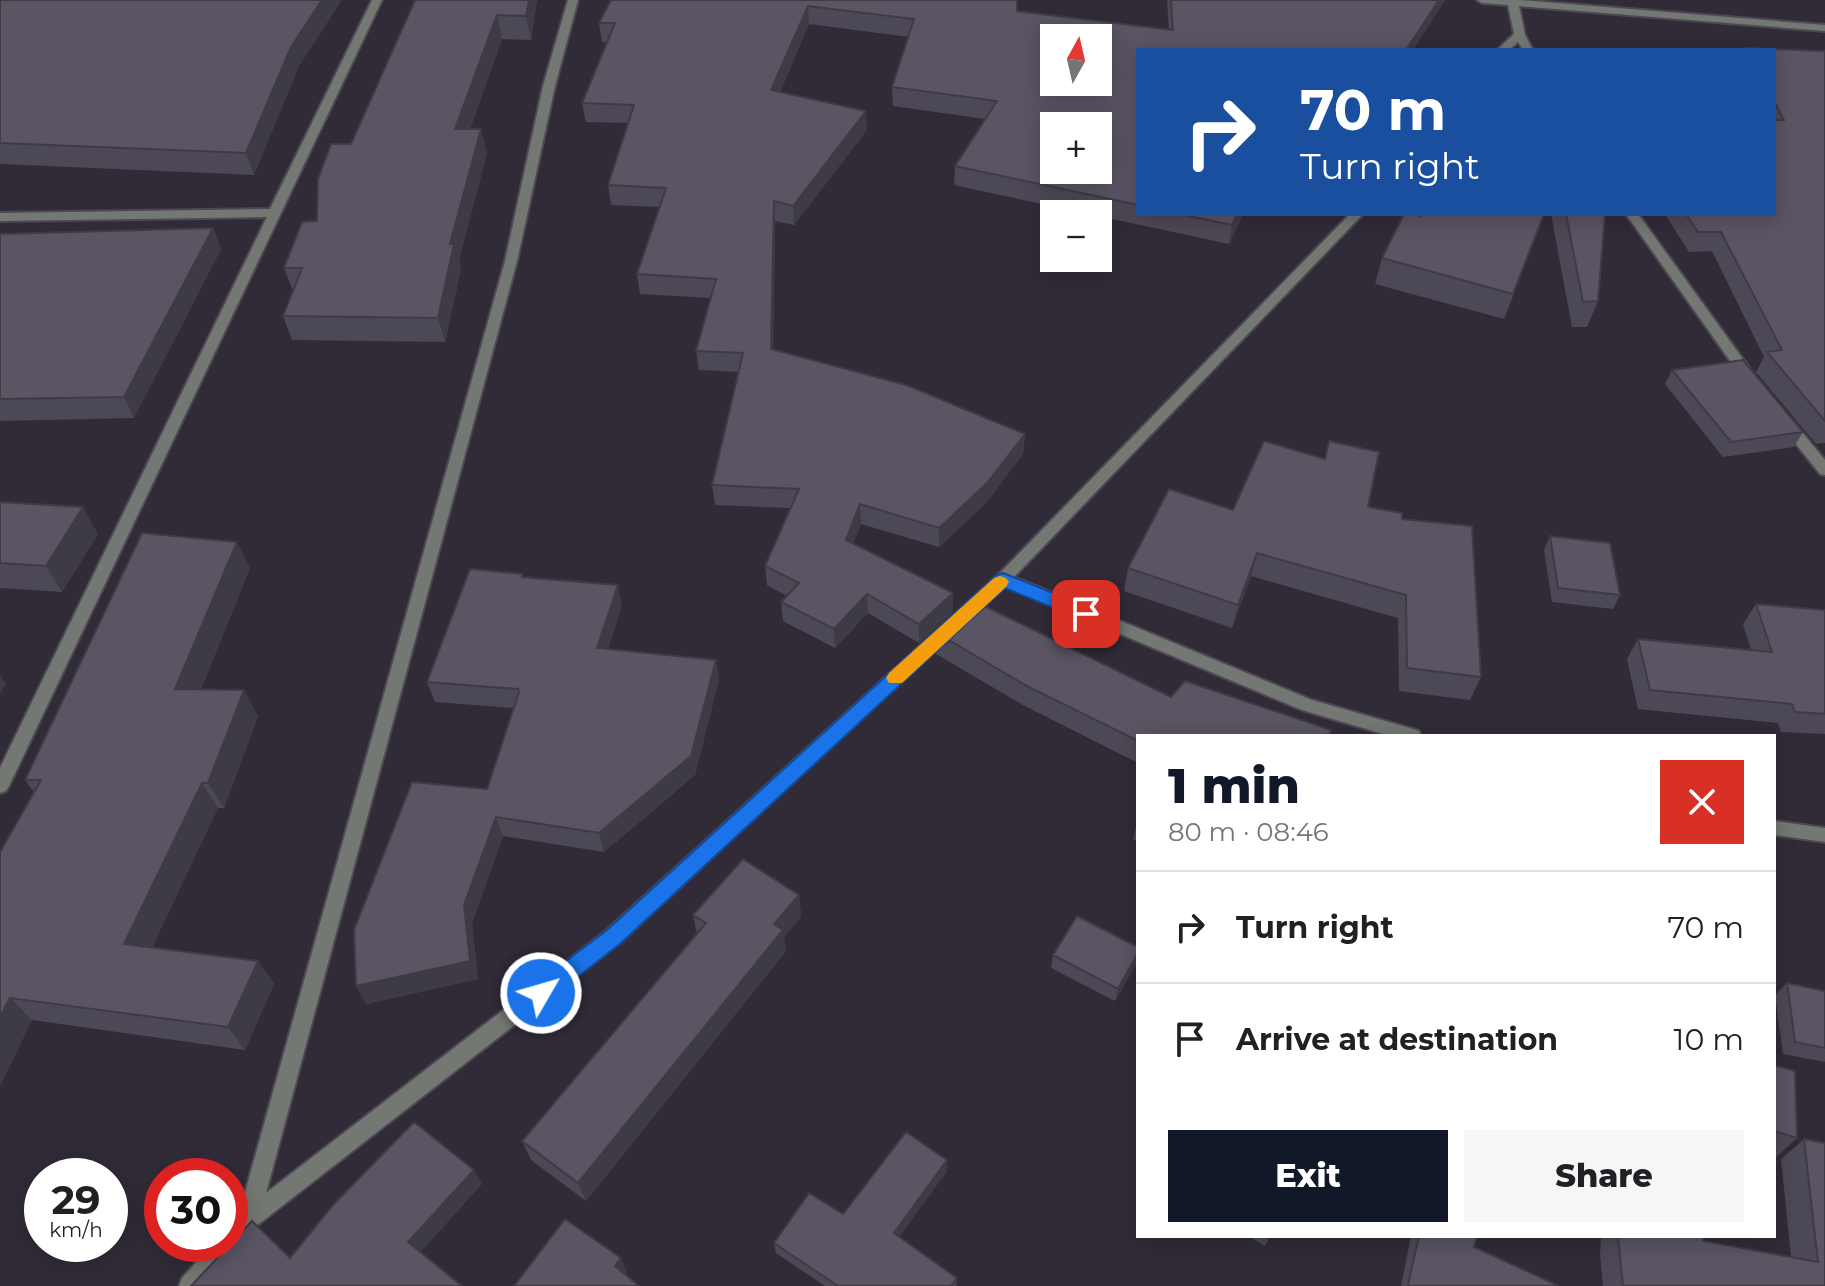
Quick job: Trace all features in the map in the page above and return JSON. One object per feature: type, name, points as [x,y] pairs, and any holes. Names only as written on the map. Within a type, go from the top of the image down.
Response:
[{"type":"street","points":[[0,786],[272,213],[377,0]]},
{"type":"street","points":[[248,1220],[511,261],[549,86],[573,0]]},
{"type":"street","points":[[1482,0],[1825,28]]},
{"type":"street","points":[[1511,2],[1527,48]]},
{"type":"street","points":[[1504,48],[1520,35]]},
{"type":"street","points":[[0,217],[272,213]]},
{"type":"street","points":[[248,1220],[614,936],[1003,579],[1355,216]]},
{"type":"street","points":[[1633,216],[1733,358],[1761,391]]},
{"type":"street","points":[[1779,414],[1825,470]]},
{"type":"street","points":[[1003,579],[1308,705],[1406,734]]},
{"type":"street","points":[[1776,828],[1825,835]]},
{"type":"street","points":[[190,1286],[211,1262]]},
{"type":"building","points":[[0,0],[322,0],[291,47],[246,153],[0,143]]},
{"type":"building","points":[[415,0],[529,0],[526,16],[497,15],[455,129],[481,129],[450,244],[454,244],[438,318],[283,316],[302,268],[284,268],[302,222],[317,221],[318,179],[331,144],[351,144]]},
{"type":"building","points":[[611,0],[1017,0],[1017,11],[1173,30],[1171,0],[1439,0],[1407,48],[1136,48],[1136,205],[955,166],[997,101],[892,87],[914,19],[808,6],[771,90],[866,111],[793,206],[774,201],[771,349],[906,385],[1025,434],[987,483],[939,528],[860,504],[846,540],[953,593],[919,624],[867,594],[834,629],[781,602],[799,583],[765,566],[799,489],[712,485],[743,353],[696,351],[716,279],[637,274],[666,188],[608,185],[634,105],[582,103],[615,23],[599,23]]},
{"type":"building","points":[[1776,49],[1825,51],[1825,421],[1767,352],[1782,350],[1721,232],[1698,232],[1687,216],[1776,216],[1776,120],[1784,120],[1776,105]]},
{"type":"building","points":[[1189,216],[1236,216],[1232,225]]},
{"type":"building","points":[[1403,216],[1543,216],[1513,294],[1382,258]]},
{"type":"building","points":[[1566,216],[1605,216],[1598,301],[1583,302]]},
{"type":"building","points":[[213,228],[124,397],[0,399],[0,234]]},
{"type":"building","points":[[1743,360],[1803,432],[1731,442],[1672,370]]},
{"type":"building","points":[[1264,441],[1325,459],[1329,441],[1379,452],[1368,507],[1402,513],[1402,519],[1472,526],[1481,677],[1407,668],[1406,595],[1257,553],[1238,605],[1128,568],[1169,489],[1233,510]]},
{"type":"building","points":[[0,502],[83,507],[46,566],[0,563]]},
{"type":"building","points":[[142,533],[237,542],[175,689],[244,690],[208,783],[202,783],[124,944],[258,961],[228,1027],[10,998],[0,1017],[0,852],[41,780],[25,780]]},
{"type":"building","points":[[1550,536],[1610,543],[1620,595],[1558,588]]},
{"type":"building","points":[[470,569],[618,585],[597,648],[716,660],[691,756],[599,833],[496,817],[464,905],[470,961],[356,986],[354,930],[412,782],[487,789],[519,692],[518,689],[427,682]]},
{"type":"building","points":[[972,600],[1171,697],[1185,681],[1331,730],[1330,734],[1136,734],[1136,740],[1025,685],[937,633]]},
{"type":"building","points":[[1756,604],[1825,610],[1825,714],[1795,712],[1792,704],[1650,690],[1638,639],[1772,652]]},
{"type":"building","points":[[743,859],[799,895],[774,924],[783,930],[578,1183],[522,1141],[706,923],[693,915]]},
{"type":"building","points":[[1077,916],[1136,946],[1136,957],[1118,989],[1053,955]]},
{"type":"building","points":[[1787,983],[1825,991],[1825,1048],[1795,1042]]},
{"type":"building","points":[[1776,1066],[1795,1071],[1797,1138],[1776,1132]]},
{"type":"building","points":[[414,1122],[474,1170],[408,1242],[462,1286],[191,1286],[214,1262],[248,1262],[248,1225],[252,1221],[290,1258],[333,1205]]},
{"type":"building","points":[[906,1132],[947,1160],[894,1233],[957,1278],[951,1286],[838,1286],[774,1243],[809,1193],[843,1214]]},
{"type":"building","points":[[1804,1139],[1825,1143],[1825,1286],[1623,1286],[1618,1238],[1703,1238],[1703,1241],[1818,1262]]},
{"type":"building","points":[[565,1219],[621,1258],[615,1266],[639,1286],[514,1286]]},
{"type":"building","points":[[1419,1238],[1476,1238],[1474,1247],[1559,1286],[1410,1286]]},
{"type":"slow traffic","points":[[895,678],[1000,582]]},
{"type":"route","points":[[541,993],[614,936],[1003,579],[1086,614]]}]
